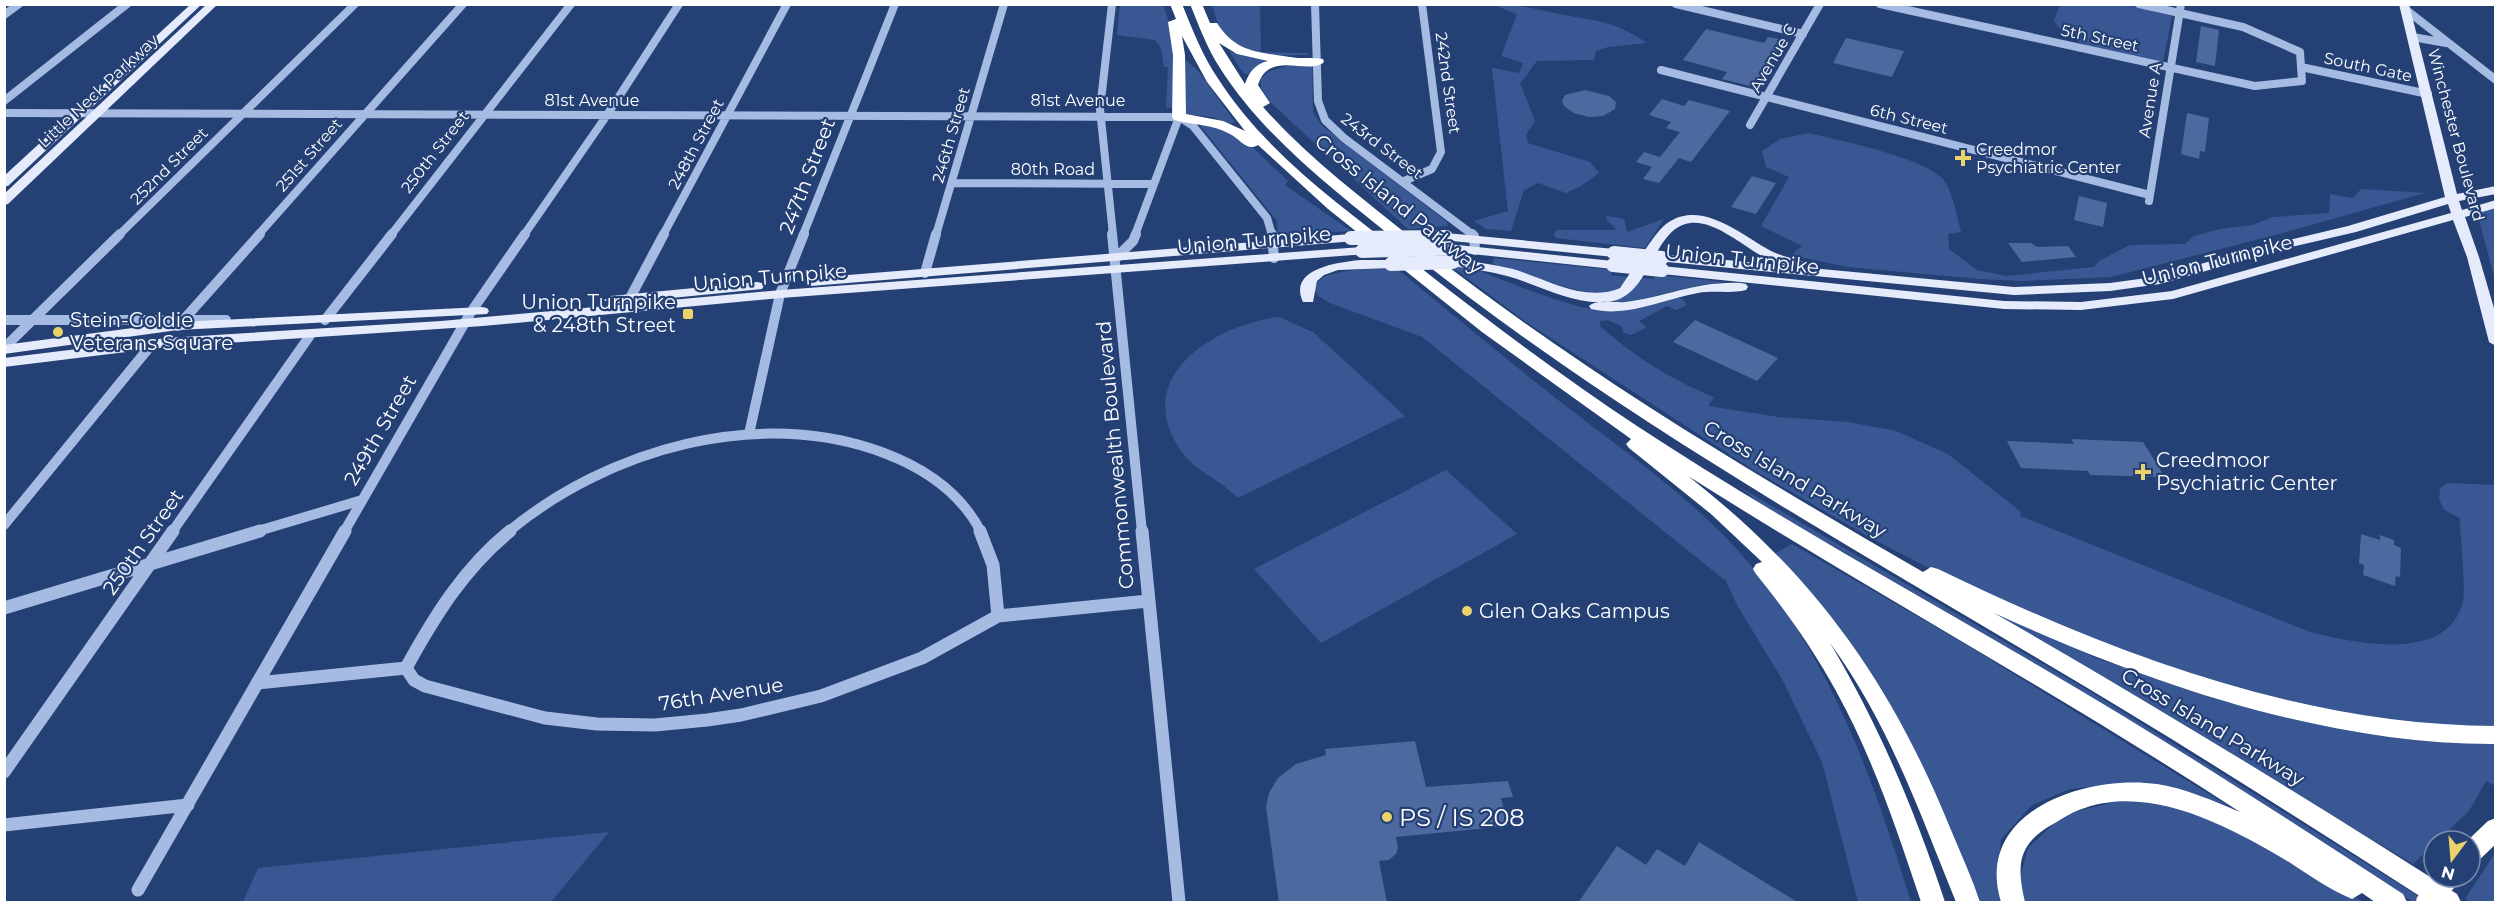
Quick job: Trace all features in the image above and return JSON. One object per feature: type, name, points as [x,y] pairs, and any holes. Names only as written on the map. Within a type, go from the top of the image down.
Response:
[{"type":"highway","points":[[1176,4],[1174,27],[1179,55],[1179,117],[1215,122],[1233,129],[1264,156],[1305,182]]},
{"type":"highway","name":"Cross Island Parkway","points":[[1176,4],[1195,52],[1216,87],[1251,130],[1305,182],[1478,321],[1568,387],[1695,471],[1785,528],[2111,719],[2395,903]]},
{"type":"highway","points":[[1198,4],[1210,18],[1219,38],[1236,50],[1262,57],[1318,60]]},
{"type":"highway","name":"Cross Island Parkway","points":[[1198,4],[1211,42],[1240,89],[1279,133],[1312,165],[1386,226],[1562,358],[1802,512],[2265,784],[2449,903]]},
{"type":"highway","points":[[1312,165],[1290,133],[1254,92],[1251,82],[1256,73],[1272,64],[1318,60]]},
{"type":"highway","points":[[1478,321],[1699,494],[1745,535],[1789,580],[1836,637],[1872,692],[1911,763],[1968,903]]},
{"type":"highway","points":[[1628,439],[1694,495],[1735,537],[1776,584],[1813,634],[1848,692],[1885,766],[1915,844],[1933,903]]},
{"type":"highway","points":[[1718,460],[1880,549],[1964,591],[2111,653],[2245,697],[2314,714],[2372,726],[2433,734],[2496,735]]},
{"type":"highway","points":[[2013,903],[2006,884],[2009,855],[2026,829],[2049,812],[2080,797],[2116,790],[2159,794],[2201,805],[2238,820],[2376,903]]},
{"type":"highway","points":[[2482,843],[2496,828]]},
{"type":"highway","points":[[2482,846],[2496,835]]},
{"type":"highway","points":[[2427,903],[2439,889]]},
{"type":"main road","name":"Little Neck Parkway","points":[[4,183],[197,4]]},
{"type":"main road","name":"Little Neck Parkway","points":[[4,201],[213,4]]},
{"type":"main road","name":"Winchester Boulevard","points":[[2404,7],[2428,94],[2452,199],[2473,256],[2496,342]]},
{"type":"main road","name":"Union Turnpike","points":[[1662,264],[1858,277],[2014,291],[2110,287],[2155,281],[2276,247],[2352,229],[2452,199],[2496,190]]},
{"type":"main road","name":"Union Turnpike","points":[[4,349],[181,323],[468,317],[782,289],[1273,251],[1351,238],[1475,244],[1662,264],[1865,292],[2004,305],[2081,306],[2173,295],[2496,204]]},
{"type":"main road","points":[[1308,299],[1309,282],[1314,275],[1343,266],[1457,262],[1508,272],[1587,297],[1611,297],[1625,291],[1669,228],[1687,219],[1701,219],[1716,224],[1768,254],[1794,263],[1858,277]]},
{"type":"main road","name":"Union Turnpike","points":[[1273,251],[1362,251],[1447,243]]},
{"type":"main road","points":[[1457,262],[1578,303],[1603,307],[1637,305],[1706,288],[1735,286],[1865,292]]},
{"type":"main road","name":"Union Turnpike","points":[[4,363],[80,351],[311,334],[630,298],[782,289],[925,273],[1116,264]]},
{"type":"street","points":[[4,15],[19,4]]},
{"type":"street","points":[[4,101],[127,4]]},
{"type":"street","name":"252nd Street","points":[[4,349],[355,4]]},
{"type":"street","name":"251st Street","points":[[181,323],[463,4]]},
{"type":"street","name":"250th Street","points":[[325,320],[571,4]]},
{"type":"street","name":"249th Street","points":[[138,890],[468,317],[607,115],[679,4]]},
{"type":"street","name":"248th Street","points":[[630,298],[787,4]]},
{"type":"street","name":"247th Street","points":[[749,434],[782,289],[895,4]]},
{"type":"street","name":"246th Street","points":[[925,273],[1004,4]]},
{"type":"street","name":"Commonwealth Boulevard","points":[[1112,4],[1100,115],[1179,903]]},
{"type":"street","name":"243rd Street","points":[[1315,4],[1318,101],[1325,120],[1344,138],[1466,228],[1475,244]]},
{"type":"street","name":"242nd Street","points":[[1404,181],[1432,169],[1441,152],[1422,4]]},
{"type":"street","points":[[1676,4],[1803,34]]},
{"type":"street","name":"Avenue C","points":[[1750,125],[1820,4]]},
{"type":"street","name":"5th Street","points":[[1880,4],[2255,86],[2302,81],[2301,67]]},
{"type":"street","points":[[2139,4],[2180,9],[2243,27],[2301,52],[2301,67]]},
{"type":"street","points":[[2404,7],[2496,80]]},
{"type":"street","name":"Avenue A","points":[[2150,198],[2180,9]]},
{"type":"street","points":[[2413,37],[2449,43]]},
{"type":"street","name":"South Gate","points":[[2301,67],[2428,94]]},
{"type":"street","name":"6th Street","points":[[1661,70],[2150,198]]},
{"type":"street","name":"81st Avenue","points":[[4,113],[1179,117]]},
{"type":"street","points":[[1116,264],[1133,241],[1179,117],[1193,126],[1268,218],[1271,225],[1273,251]]},
{"type":"street","name":"80th Road","points":[[953,183],[1153,184]]},
{"type":"street","points":[[4,320],[181,323]]},
{"type":"street","name":"250th Street","points":[[4,771],[311,334]]},
{"type":"street","points":[[4,525],[152,344]]},
{"type":"street","points":[[257,683],[406,668],[439,608],[464,575],[496,542],[551,501],[586,481],[640,458],[709,440],[749,434],[811,435],[862,444],[919,468],[938,481],[964,507],[985,541],[996,580],[998,616]]},
{"type":"street","points":[[4,608],[362,500]]},
{"type":"street","name":"76th Avenue","points":[[406,668],[414,680],[425,686],[544,718],[597,724],[655,725],[689,722],[741,715],[821,696],[922,657],[998,616],[1148,601]]},
{"type":"street","points":[[4,825],[188,805]]},
{"type":"shaded area","points":[[2062,4],[2126,5],[2172,16],[2163,62],[2102,50],[2073,39],[2061,30],[2054,20]]},
{"type":"shaded area","points":[[1120,5],[1163,5],[1173,33],[1175,107],[1166,108],[1168,67],[1164,67],[1161,48],[1155,40],[1117,35]]},
{"type":"shaded area","points":[[1212,5],[1260,5],[1261,52],[1309,53],[1307,55],[1260,54],[1238,47],[1222,32]]},
{"type":"shaded area","points":[[1494,5],[1524,7],[1602,22],[1623,29],[1647,43],[1608,47],[1596,51],[1594,60],[1537,61],[1520,83],[1535,121],[1526,135],[1528,143],[1590,162],[1599,173],[1566,193],[1538,183],[1524,190],[1511,231],[1486,229],[1474,221],[1508,211],[1492,68],[1519,73],[1523,63],[1501,56],[1517,14]]},
{"type":"shaded area","points":[[1229,51],[1245,56],[1272,60],[1244,74]]},
{"type":"shaded area","points":[[1187,61],[1198,71],[1235,122],[1229,125],[1213,117],[1184,114],[1181,62]]},
{"type":"shaded area","points":[[1290,65],[1312,66],[1313,112],[1321,125],[1447,222],[1448,226],[1408,229],[1270,102],[1261,88],[1261,79],[1268,72]]},
{"type":"shaded area","points":[[1198,123],[1220,126],[1249,144],[1288,181],[1285,185],[1351,231],[1278,235],[1277,221]]},
{"type":"shaded area","points":[[1809,133],[1904,158],[1938,174],[1949,189],[1961,232],[1948,234],[1949,249],[1977,270],[2006,276],[2094,267],[2099,261],[2130,245],[2185,244],[2194,236],[2220,229],[2253,225],[2273,217],[2329,213],[2330,194],[2353,198],[2361,189],[2425,193],[2279,234],[2111,277],[2021,281],[1847,267],[1791,255],[1802,246],[1761,226],[1789,177],[1766,167],[1762,151],[1780,139]]},
{"type":"shaded area","points":[[2495,208],[2495,280],[2477,212]]},
{"type":"shaded area","points":[[1607,216],[1624,219],[1627,232],[1664,219],[1645,248],[1556,238],[1554,234],[1557,230],[1617,230],[1606,219]]},
{"type":"shaded area","points":[[1494,258],[1612,270],[1611,275],[1627,277],[1615,290],[1604,293],[1589,292],[1493,264]]},
{"type":"shaded area","points":[[1451,266],[1469,267],[1538,294],[1591,309],[1625,310],[1675,297],[1682,299],[1687,305],[1676,310],[1667,306],[1639,321],[1647,327],[1631,335],[1624,333],[1621,326],[1608,320],[1600,321],[1600,326],[1654,366],[1714,397],[1708,406],[1778,417],[1848,422],[1896,431],[1948,454],[2021,512],[2020,516],[2310,632],[2350,641],[2398,644],[2420,641],[2439,634],[2454,621],[2464,593],[2460,518],[2444,510],[2439,499],[2440,489],[2447,483],[2495,485],[2495,726],[2407,725],[2284,703],[2118,652],[1981,595],[1869,537],[1752,469],[1526,322]]},
{"type":"shaded area","points":[[1396,268],[1537,384],[1685,499],[1732,544],[1753,568],[1782,606],[1807,645],[1849,727],[1882,813],[1911,902],[1858,902],[1822,762],[1782,679],[1737,605],[1726,581],[1422,337],[1330,303],[1318,296],[1315,290],[1319,281],[1325,277],[1344,271]]},
{"type":"shaded area","points":[[1656,275],[1725,282],[1629,301],[1593,302],[1615,299],[1628,294],[1641,278],[1654,279]]},
{"type":"shaded area","points":[[1279,317],[1313,332],[1405,416],[1238,498],[1193,464],[1181,451],[1168,424],[1166,400],[1172,378],[1187,359],[1206,343],[1254,322]]},
{"type":"shaded area","points":[[1446,470],[1517,534],[1321,643],[1254,569]]},
{"type":"shaded area","points":[[1738,486],[2091,692],[2428,902],[2413,902],[2089,696],[1761,504]]},
{"type":"shaded area","points":[[1792,544],[1960,641],[2243,815],[2126,783],[2070,789],[2032,805],[2001,839],[1997,883],[2003,902],[1979,902],[1935,798],[1774,554]]},
{"type":"shaded area","points":[[1973,599],[2098,659],[2226,701],[2310,723],[2420,740],[2495,744],[2495,786],[2486,781],[2469,811],[2450,829],[2422,829],[2422,855],[2413,864],[2069,657],[1973,602]]},
{"type":"shaded area","points":[[2122,800],[2191,808],[2256,838],[2363,902],[2023,902],[2017,889],[2028,848],[2063,815]]},
{"type":"shaded area","points":[[609,832],[551,902],[243,902],[258,868]]},
{"type":"shaded area","points":[[2495,853],[2495,902],[2471,902],[2465,899],[2472,889],[2482,889],[2482,873]]},
{"type":"building","points":[[2201,26],[2219,30],[2215,66],[2196,62]]},
{"type":"building","points":[[1706,29],[1764,43],[1768,37],[1784,40],[1754,87],[1722,79],[1727,72],[1683,60]]},
{"type":"building","points":[[1846,38],[1904,51],[1892,77],[1833,63]]},
{"type":"building","points":[[1585,90],[1609,96],[1616,102],[1615,109],[1603,116],[1589,117],[1574,113],[1564,106],[1562,101],[1565,95]]},
{"type":"building","points":[[1662,99],[1684,106],[1689,100],[1730,111],[1691,162],[1679,158],[1659,183],[1643,179],[1652,167],[1636,162],[1644,152],[1660,157],[1680,132],[1666,128],[1671,122],[1649,115]]},
{"type":"building","points":[[2187,113],[2209,118],[2205,152],[2200,151],[2199,159],[2181,154]]},
{"type":"building","points":[[1752,176],[1776,183],[1756,214],[1731,207]]},
{"type":"building","points":[[2079,196],[2107,203],[2103,227],[2074,220]]},
{"type":"building","points":[[2008,243],[2031,243],[2037,247],[2068,246],[2076,257],[2022,262]]},
{"type":"building","points":[[1695,320],[1778,358],[1757,381],[1673,342]]},
{"type":"building","points":[[2071,439],[2143,442],[2165,477],[2090,475],[2088,471],[2021,468],[2007,441],[2074,444]]},
{"type":"building","points":[[2361,534],[2380,540],[2380,535],[2394,540],[2394,545],[2401,548],[2400,577],[2396,576],[2395,586],[2363,575],[2364,565],[2359,563]]},
{"type":"building","name":"PS / IS 208","points":[[1415,741],[1426,787],[1508,781],[1513,797],[1501,798],[1508,826],[1396,837],[1398,848],[1396,854],[1389,860],[1379,861],[1387,903],[1279,903],[1266,807],[1269,793],[1278,778],[1296,764],[1326,755],[1325,749]]},
{"type":"building","points":[[1699,842],[1799,903],[1578,903],[1617,846],[1646,865],[1657,849],[1685,866]]},
{"type":"place","name":"Creedmor Psychiatric Center","points":[[1963,158]]},
{"type":"place","name":"Union Turnpike & 248th Street","points":[[688,314]]},
{"type":"place","name":"Stein-Goldie Veterans Square","points":[[58,332]]},
{"type":"place","name":"Creedmoor Psychiatric Center","points":[[2143,472]]},
{"type":"place","name":"Glen Oaks Campus","points":[[1467,611]]},
{"type":"place","name":"PS / IS 208","points":[[1387,817]]}]
